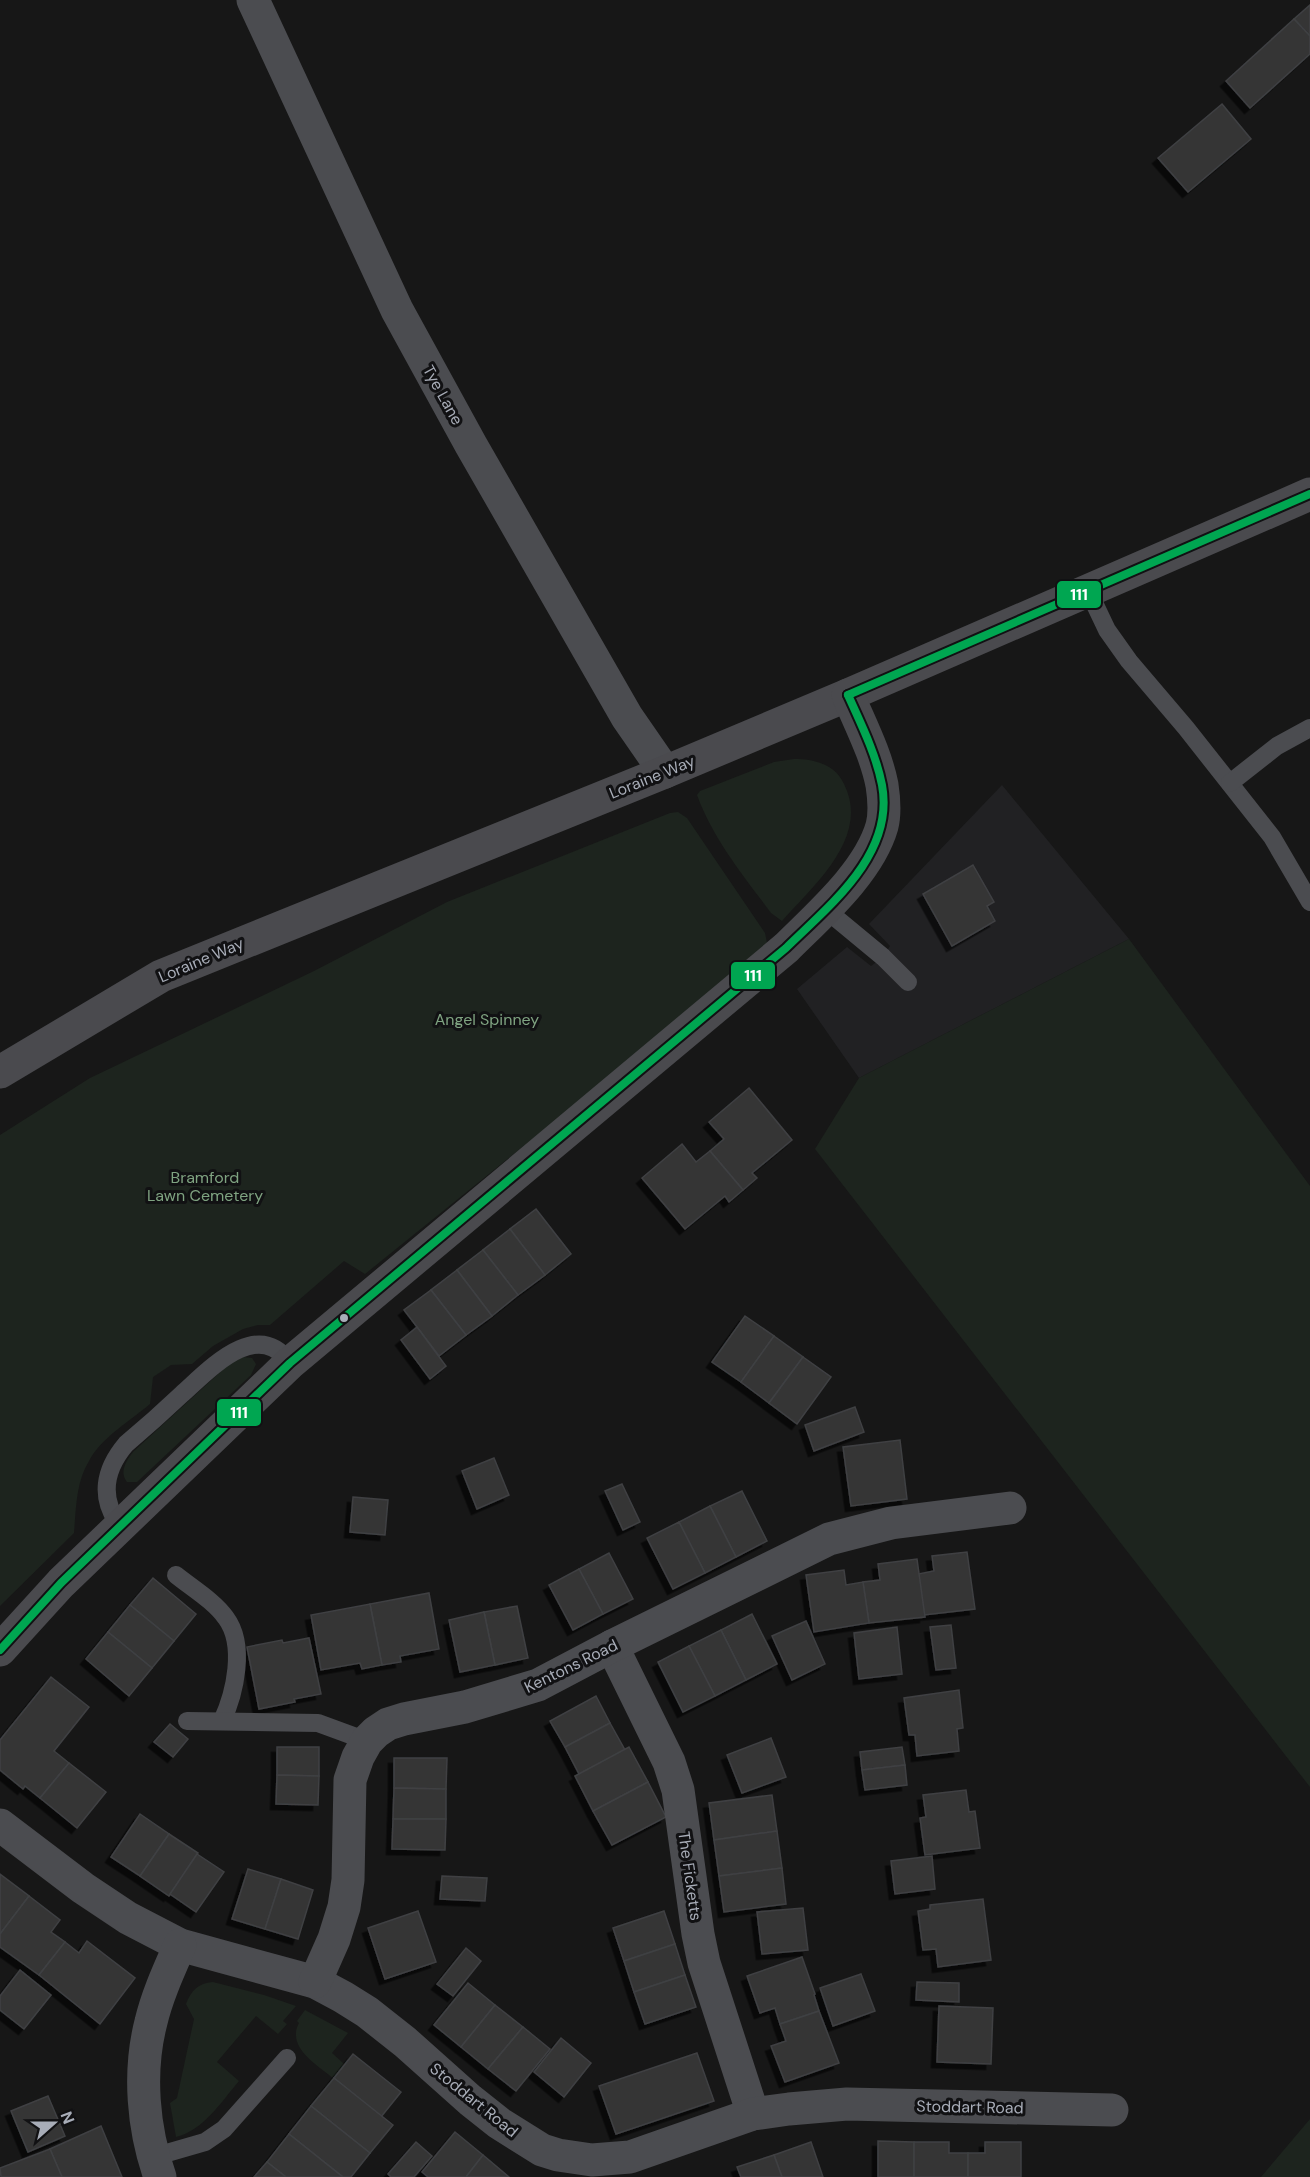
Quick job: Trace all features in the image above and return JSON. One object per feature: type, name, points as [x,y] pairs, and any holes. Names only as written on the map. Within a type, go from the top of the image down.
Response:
[{"type":"main road","name":"Loraine Way","points":[[0,1072],[161,976],[665,772],[1310,494]]},
{"type":"main road","points":[[0,1650],[61,1583],[290,1363],[786,948],[825,909],[864,862],[882,825],[882,788],[877,764],[848,695]]},
{"type":"street","name":"Tye Lane","points":[[253,0],[397,310],[471,445],[627,717],[665,772]]},
{"type":"street","name":"Kentons Road","points":[[315,1983],[334,1939],[344,1907],[348,1880],[350,1780],[358,1756],[367,1741],[388,1724],[465,1707],[538,1685],[830,1539],[891,1522],[1010,1508]]},
{"type":"street","name":"The Ficketts","points":[[612,1646],[669,1762],[678,1790],[704,1963],[753,2114]]},
{"type":"street","name":"Stoddart Road","points":[[0,1825],[119,1912],[180,1945],[315,1983],[367,2012],[499,2123],[526,2142],[558,2155],[592,2160],[630,2157],[753,2114],[847,2104],[1112,2110]]},
{"type":"street","points":[[156,2167],[143,2081],[146,2049],[151,2021],[180,1945]]},
{"type":"lane","points":[[1088,590],[1107,630],[1129,661],[1272,837],[1310,902]]},
{"type":"lane","points":[[1230,783],[1277,746],[1310,728]]},
{"type":"lane","points":[[825,909],[883,957],[908,982]]},
{"type":"lane","points":[[120,1526],[110,1510],[106,1497],[107,1482],[115,1457],[126,1444],[215,1364],[238,1349],[263,1345],[276,1347],[290,1363]]},
{"type":"lane","points":[[176,1575],[226,1617],[232,1629],[236,1645],[236,1682],[231,1702],[222,1721]]},
{"type":"lane","points":[[187,1720],[318,1723],[367,1741]]},
{"type":"lane","points":[[156,2167],[224,2130],[287,2058]]},
{"type":"shaded area","points":[[1002,785],[1129,939],[859,1078],[797,989],[847,947],[871,966],[883,957],[890,946],[869,924]]},
{"type":"green space","points":[[794,759],[823,764],[840,777],[850,804],[850,823],[835,859],[782,921],[771,913],[730,856],[711,827],[697,795],[700,791],[774,762]]},
{"type":"green space","points":[[678,812],[687,818],[765,933],[767,943],[762,954],[365,1274],[344,1261],[270,1325],[243,1329],[213,1346],[192,1364],[171,1365],[153,1377],[150,1404],[101,1444],[85,1469],[77,1496],[74,1533],[0,1606],[0,1135],[90,1078],[314,971],[447,902],[670,813]]},
{"type":"green space","points":[[1129,939],[1310,1186],[1310,1787],[815,1149],[859,1078]]},
{"type":"green space","points":[[243,1357],[252,1358],[256,1364],[251,1375],[137,1482],[127,1482],[124,1470],[133,1452],[229,1364]]},
{"type":"green space","points":[[213,1982],[296,2006],[283,2021],[287,2024],[278,2034],[256,2016],[217,2062],[239,2081],[203,2122],[176,2137],[170,2103],[177,2098],[194,2019],[186,2004],[196,1988]]},
{"type":"green space","points":[[305,2010],[348,2033],[332,2053],[344,2064],[333,2078],[305,2055],[300,2048],[296,2032],[299,2023],[297,2021]]},
{"type":"green space","points":[[1310,2119],[1310,2177],[1261,2177]]},
{"type":"building","points":[[1310,5],[1310,36],[1294,19]]},
{"type":"building","points":[[1294,19],[1310,36],[1310,54],[1250,108],[1226,81]]},
{"type":"building","points":[[1222,104],[1251,139],[1188,192],[1158,158]]},
{"type":"building","points":[[973,865],[994,902],[987,906],[995,921],[952,946],[923,894]]},
{"type":"building","points":[[749,1088],[792,1140],[752,1173],[757,1178],[743,1190],[710,1151],[724,1139],[709,1122]]},
{"type":"building","points":[[682,1144],[696,1162],[710,1151],[743,1190],[729,1202],[725,1196],[685,1229],[642,1178]]},
{"type":"building","points":[[536,1209],[571,1254],[545,1275],[510,1229]]},
{"type":"building","points":[[510,1229],[545,1275],[518,1295],[483,1250]]},
{"type":"building","points":[[483,1250],[518,1295],[492,1316],[457,1270]]},
{"type":"building","points":[[457,1270],[492,1316],[466,1335],[431,1290]]},
{"type":"building","points":[[431,1290],[466,1335],[439,1356],[404,1310]]},
{"type":"building","points":[[745,1316],[774,1336],[741,1382],[712,1362]]},
{"type":"building","points":[[417,1327],[446,1366],[430,1379],[401,1340]]},
{"type":"building","points":[[774,1336],[803,1357],[769,1403],[741,1382]]},
{"type":"building","points":[[803,1357],[831,1377],[797,1424],[769,1403]]},
{"type":"building","points":[[855,1407],[864,1432],[814,1451],[805,1425]]},
{"type":"building","points":[[900,1440],[907,1499],[851,1506],[843,1447]]},
{"type":"building","points":[[494,1458],[509,1495],[477,1509],[462,1471]]},
{"type":"building","points":[[622,1484],[640,1522],[623,1530],[605,1491]]},
{"type":"building","points":[[742,1491],[767,1541],[736,1557],[710,1506]]},
{"type":"building","points":[[353,1497],[388,1500],[385,1535],[350,1532]]},
{"type":"building","points":[[710,1506],[736,1557],[705,1573],[679,1522]]},
{"type":"building","points":[[679,1522],[705,1573],[673,1589],[647,1538]]},
{"type":"building","points":[[967,1552],[975,1609],[924,1615],[918,1574],[934,1571],[932,1556]]},
{"type":"building","points":[[609,1553],[633,1599],[603,1614],[579,1569]]},
{"type":"building","points":[[917,1559],[925,1617],[869,1623],[863,1582],[880,1580],[878,1564]]},
{"type":"building","points":[[579,1569],[603,1614],[573,1630],[549,1585]]},
{"type":"building","points":[[844,1570],[846,1585],[863,1582],[869,1623],[814,1632],[806,1575]]},
{"type":"building","points":[[153,1578],[196,1614],[174,1641],[130,1605]]},
{"type":"building","points":[[429,1593],[439,1649],[400,1656],[401,1662],[382,1665],[370,1604]]},
{"type":"building","points":[[370,1604],[382,1665],[362,1669],[360,1663],[321,1670],[311,1615]]},
{"type":"building","points":[[130,1605],[174,1641],[152,1668],[108,1632]]},
{"type":"building","points":[[517,1606],[528,1658],[495,1665],[484,1612]]},
{"type":"building","points":[[484,1612],[495,1665],[460,1672],[449,1620]]},
{"type":"building","points":[[752,1614],[777,1664],[746,1680],[721,1630]]},
{"type":"building","points":[[806,1621],[825,1664],[792,1680],[772,1636]]},
{"type":"building","points":[[951,1625],[956,1668],[936,1670],[930,1627]]},
{"type":"building","points":[[897,1627],[902,1674],[859,1679],[854,1633]]},
{"type":"building","points":[[721,1630],[746,1680],[715,1696],[689,1646]]},
{"type":"building","points":[[108,1632],[152,1668],[129,1696],[86,1659]]},
{"type":"building","points":[[309,1638],[321,1694],[259,1709],[247,1647],[282,1640],[283,1643]]},
{"type":"building","points":[[689,1646],[715,1696],[683,1712],[658,1662]]},
{"type":"building","points":[[51,1677],[89,1707],[54,1751],[69,1763],[40,1798],[25,1786],[23,1789],[0,1770],[0,1740]]},
{"type":"building","points":[[959,1690],[963,1728],[957,1729],[959,1751],[917,1756],[915,1735],[909,1735],[904,1698]]},
{"type":"building","points":[[596,1696],[610,1723],[565,1747],[550,1721]]},
{"type":"building","points":[[610,1723],[625,1750],[579,1774],[565,1747]]},
{"type":"building","points":[[170,1724],[188,1739],[173,1757],[154,1742]]},
{"type":"building","points":[[771,1738],[786,1777],[742,1793],[727,1755]]},
{"type":"building","points":[[277,1747],[319,1747],[319,1776],[277,1775]]},
{"type":"building","points":[[629,1747],[648,1782],[593,1811],[575,1776]]},
{"type":"building","points":[[902,1747],[905,1765],[862,1770],[860,1752]]},
{"type":"building","points":[[394,1758],[447,1758],[446,1789],[394,1788]]},
{"type":"building","points":[[69,1763],[106,1792],[77,1828],[40,1798]]},
{"type":"building","points":[[905,1765],[907,1785],[865,1790],[862,1770]]},
{"type":"building","points":[[277,1775],[319,1776],[318,1805],[276,1804]]},
{"type":"building","points":[[648,1782],[666,1817],[612,1845],[593,1811]]},
{"type":"building","points":[[394,1788],[446,1789],[446,1819],[393,1819]]},
{"type":"building","points":[[966,1790],[969,1812],[975,1811],[980,1848],[925,1855],[920,1818],[926,1817],[923,1795]]},
{"type":"building","points":[[772,1795],[777,1831],[714,1840],[709,1803]]},
{"type":"building","points":[[140,1814],[169,1834],[140,1876],[111,1857]]},
{"type":"building","points":[[393,1819],[446,1819],[445,1850],[392,1849]]},
{"type":"building","points":[[777,1831],[782,1868],[719,1876],[714,1840]]},
{"type":"building","points":[[169,1834],[198,1853],[169,1896],[140,1876]]},
{"type":"building","points":[[197,1854],[224,1872],[196,1912],[170,1894]]},
{"type":"building","points":[[932,1856],[935,1889],[895,1894],[891,1861]]},
{"type":"building","points":[[782,1868],[786,1904],[724,1912],[719,1876]]},
{"type":"building","points":[[248,1869],[281,1879],[265,1929],[232,1919]]},
{"type":"building","points":[[0,1874],[29,1896],[0,1934]]},
{"type":"building","points":[[442,1876],[487,1878],[485,1901],[440,1899]]},
{"type":"building","points":[[281,1879],[313,1890],[298,1939],[265,1929]]},
{"type":"building","points":[[29,1896],[60,1920],[51,1932],[65,1942],[39,1975],[0,1947],[0,1934]]},
{"type":"building","points":[[983,1899],[991,1960],[938,1967],[936,1949],[923,1950],[918,1911],[930,1909],[930,1905]]},
{"type":"building","points":[[803,1908],[808,1950],[762,1954],[757,1912]]},
{"type":"building","points":[[418,1911],[436,1962],[385,1979],[368,1928]]},
{"type":"building","points":[[664,1911],[675,1944],[624,1961],[613,1928]]},
{"type":"building","points":[[87,1941],[135,1978],[100,2024],[39,1975],[65,1942],[79,1953]]},
{"type":"building","points":[[675,1944],[685,1975],[634,1992],[624,1961]]},
{"type":"building","points":[[466,1948],[481,1961],[453,1996],[437,1984]]},
{"type":"building","points":[[802,1957],[819,2011],[780,2024],[775,2008],[760,2013],[747,1976]]},
{"type":"building","points":[[20,1970],[51,1995],[24,2029],[0,2010],[0,1996]]},
{"type":"building","points":[[861,1974],[875,2011],[833,2026],[820,1988]]},
{"type":"building","points":[[685,1975],[696,2007],[645,2024],[634,1992]]},
{"type":"building","points":[[917,1982],[959,1983],[959,2002],[916,2000]]},
{"type":"building","points":[[468,1983],[495,2005],[461,2047],[434,2025]]},
{"type":"building","points":[[495,2005],[523,2027],[488,2069],[461,2047]]},
{"type":"building","points":[[939,2006],[993,2008],[991,2064],[937,2062]]},
{"type":"building","points":[[819,2011],[839,2063],[785,2082],[771,2046],[786,2041],[780,2024]]},
{"type":"building","points":[[523,2027],[550,2049],[516,2091],[488,2069]]},
{"type":"building","points":[[561,2038],[591,2063],[564,2097],[534,2072]]},
{"type":"building","points":[[697,2053],[714,2101],[616,2134],[599,2086]]},
{"type":"building","points":[[353,2054],[401,2092],[381,2117],[334,2078]]},
{"type":"building","points":[[334,2078],[393,2125],[370,2153],[311,2106]]},
{"type":"building","points":[[48,2096],[65,2136],[28,2152],[11,2111]]},
{"type":"building","points":[[311,2106],[370,2153],[351,2177],[343,2177],[289,2134]]},
{"type":"building","points":[[101,2126],[122,2177],[62,2177],[50,2149]]},
{"type":"building","points":[[455,2132],[483,2155],[466,2177],[428,2177],[422,2172]]},
{"type":"building","points":[[289,2134],[343,2177],[286,2177],[267,2162]]},
{"type":"building","points":[[878,2141],[914,2142],[914,2177],[878,2177]]},
{"type":"building","points":[[416,2142],[432,2156],[414,2177],[391,2177],[388,2174]]},
{"type":"building","points":[[811,2142],[823,2177],[782,2177],[774,2155]]},
{"type":"building","points":[[914,2142],[949,2142],[949,2153],[968,2153],[968,2177],[914,2177]]},
{"type":"building","points":[[985,2142],[1021,2142],[1021,2177],[968,2177],[968,2153],[985,2153]]},
{"type":"building","points":[[50,2149],[62,2177],[1,2177],[0,2168]]},
{"type":"building","points":[[483,2155],[509,2177],[466,2177]]},
{"type":"building","points":[[774,2155],[782,2177],[741,2177],[737,2167]]},
{"type":"building","points":[[267,2162],[286,2177],[254,2177]]},
{"type":"transit line","name":"111","points":[[848,695],[1310,494]]},
{"type":"transit line","name":"111","points":[[0,1650],[61,1583],[290,1363],[786,948],[839,896],[869,856],[879,834],[883,810],[882,785],[876,762],[848,695]]},
{"type":"park label","name":"Angel Spinney","points":[[487,1019]]},
{"type":"park label","name":"Bramford Lawn Cemetery","points":[[205,1186]]}]
